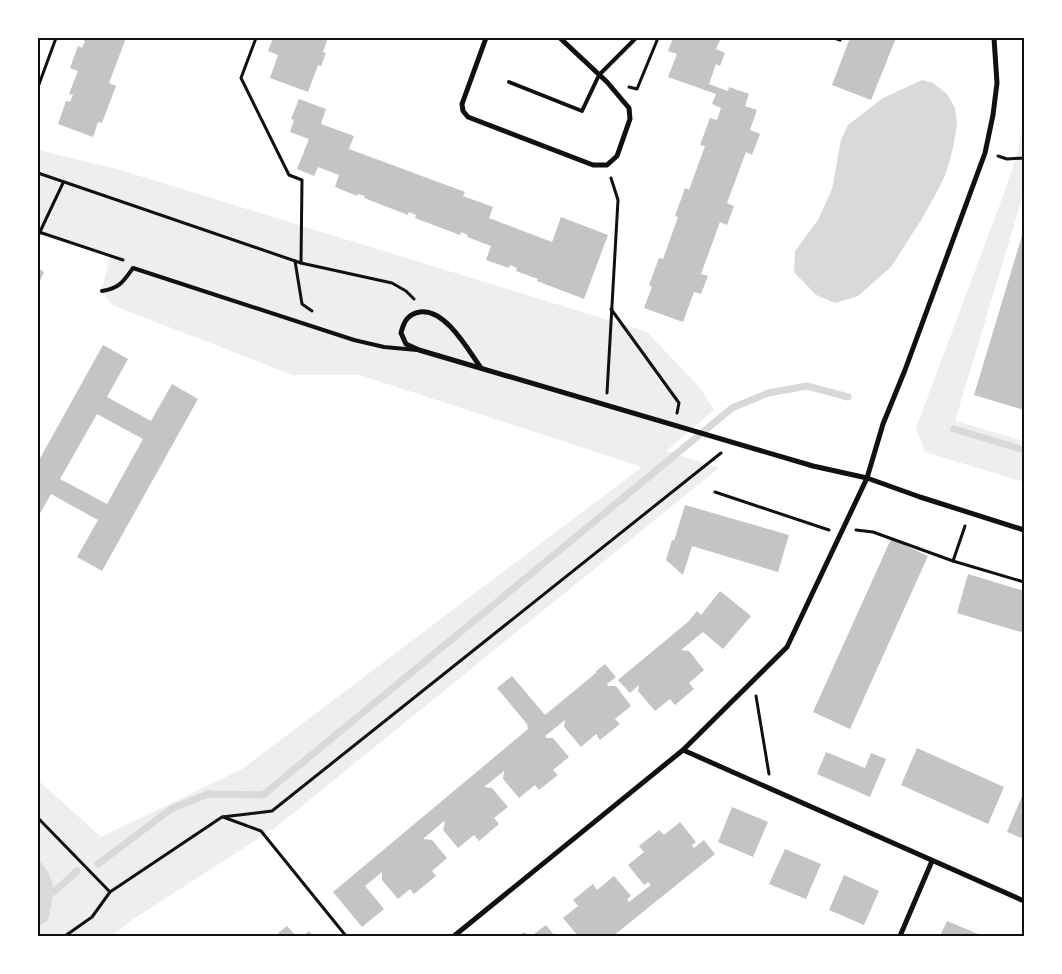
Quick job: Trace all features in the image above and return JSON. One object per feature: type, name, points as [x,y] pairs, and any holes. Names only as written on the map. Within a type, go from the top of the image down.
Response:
[{"type":"street","points":[[486,38],[462,104],[463,111],[468,117],[593,165],[607,165],[617,156],[631,113],[626,102],[560,38]]},
{"type":"street","points":[[454,936],[683,750],[788,646],[842,535],[867,478],[883,424],[909,361],[985,152],[993,115],[997,83],[994,38]]},
{"type":"street","points":[[481,368],[452,328],[441,317],[425,312],[413,313],[404,321],[400,333],[406,344],[419,350],[813,466],[867,478],[1024,530]]},
{"type":"street","points":[[683,750],[1024,902]]},
{"type":"street","points":[[900,936],[932,861]]},
{"type":"lane","points":[[509,82],[582,111],[600,75],[636,38]]},
{"type":"lane","points":[[102,292],[121,285],[133,268],[354,340],[384,347],[419,350]]},
{"type":"path","points":[[38,87],[56,38]]},
{"type":"path","points":[[256,38],[241,78],[289,175],[302,180],[301,263]]},
{"type":"path","points":[[607,82],[637,89],[658,38]]},
{"type":"path","points":[[834,38],[840,40],[841,38]]},
{"type":"path","points":[[985,152],[1007,159],[1024,158]]},
{"type":"path","points":[[606,406],[618,200],[607,165]]},
{"type":"path","points":[[38,172],[63,183],[138,206],[295,262],[392,283],[406,291],[425,312]]},
{"type":"path","points":[[63,183],[38,234],[120,258],[133,268]]},
{"type":"path","points":[[295,262],[302,304],[317,314]]},
{"type":"path","points":[[611,309],[679,403],[675,426]]},
{"type":"path","points":[[65,936],[92,917],[110,892],[222,817],[272,811],[711,461]]},
{"type":"path","points":[[715,492],[842,535]]},
{"type":"path","points":[[873,532],[1024,582]]},
{"type":"path","points":[[953,560],[961,537]]},
{"type":"path","points":[[753,680],[772,789]]},
{"type":"path","points":[[222,817],[261,831],[346,936]]},
{"type":"path","points":[[38,818],[110,892]]},
{"type":"shaded area","points":[[922,80],[933,83],[947,94],[955,108],[957,124],[953,148],[946,173],[938,190],[891,267],[858,296],[835,303],[816,295],[794,272],[795,251],[818,220],[832,189],[841,140],[848,125],[883,98]]},
{"type":"shaded area","points":[[1024,116],[1024,192],[955,421],[1024,441],[1024,482],[925,452],[916,428],[1003,196],[1018,151]]},
{"type":"shaded area","points":[[38,150],[117,169],[647,332],[701,389],[714,410],[666,451],[719,468],[276,827],[129,922],[112,936],[38,936],[38,927],[48,920],[47,870],[38,859],[38,780],[101,837],[242,769],[642,467],[360,375],[293,375],[112,305],[102,291],[110,255],[38,235]]},
{"type":"shaded area","points":[[38,859],[52,881],[53,894],[48,920],[38,927]]},
{"type":"building","points":[[81,38],[126,38],[109,83],[116,86],[102,123],[98,122],[93,137],[58,124],[66,101],[70,102],[73,95],[69,94],[78,71],[70,68],[78,46],[82,48],[85,41]]},
{"type":"building","points":[[273,38],[328,38],[323,52],[326,53],[321,66],[318,65],[308,92],[270,78],[278,55],[268,51]]},
{"type":"building","points":[[673,38],[721,38],[716,49],[725,53],[720,66],[716,64],[709,84],[728,91],[729,87],[749,94],[745,106],[757,110],[750,130],[760,134],[752,155],[746,152],[727,203],[734,206],[727,225],[720,222],[701,274],[708,276],[701,294],[694,292],[683,322],[644,308],[652,287],[649,285],[659,258],[663,259],[678,217],[675,216],[685,188],[689,190],[705,146],[700,145],[710,118],[717,120],[721,108],[712,104],[716,94],[668,77],[677,54],[668,51]]},
{"type":"building","points":[[850,38],[896,38],[871,100],[832,85]]},
{"type":"building","points":[[299,99],[326,109],[321,124],[354,136],[349,149],[465,192],[463,196],[493,207],[489,218],[552,242],[561,217],[608,235],[584,299],[537,281],[538,279],[516,271],[517,268],[510,265],[509,268],[486,260],[491,246],[467,237],[468,235],[461,232],[460,235],[415,218],[416,215],[409,212],[408,215],[364,198],[365,196],[358,194],[357,196],[335,187],[339,175],[318,167],[314,176],[297,169],[309,139],[290,132],[294,120],[291,119]]},
{"type":"building","points":[[1024,229],[1024,410],[974,395]]},
{"type":"building","points":[[38,268],[44,272],[38,285]]},
{"type":"building","points":[[103,345],[128,359],[107,397],[151,421],[172,384],[198,399],[102,571],[77,557],[98,520],[51,494],[38,517],[38,462]],"holes":[[[97,414],[143,439],[107,504],[60,479]]]},
{"type":"building","points":[[685,505],[789,535],[778,572],[692,546],[683,575],[666,560]]},
{"type":"building","points":[[891,539],[928,556],[850,729],[813,712]]},
{"type":"building","points":[[968,574],[1024,591],[1024,633],[957,613]]},
{"type":"building","points":[[720,591],[751,616],[723,649],[703,632],[681,650],[689,651],[704,670],[689,683],[694,689],[675,705],[670,699],[655,711],[638,691],[639,685],[630,693],[618,680],[689,621],[697,611],[701,615]]},
{"type":"building","points":[[605,664],[616,677],[607,684],[608,686],[616,686],[631,706],[615,719],[620,724],[600,740],[596,734],[581,747],[564,727],[565,720],[545,736],[553,738],[569,757],[553,770],[558,775],[539,790],[535,785],[519,798],[503,779],[504,771],[484,787],[492,788],[508,807],[494,818],[499,824],[479,841],[474,835],[458,848],[443,830],[444,821],[423,839],[432,840],[447,858],[432,871],[436,876],[414,894],[410,889],[398,899],[382,880],[382,872],[365,886],[384,909],[362,927],[333,892],[528,729],[527,724],[497,688],[512,676],[545,715]]},
{"type":"building","points":[[917,748],[1004,787],[988,824],[901,785]]},
{"type":"building","points":[[826,752],[865,768],[871,753],[886,759],[870,797],[817,774]]},
{"type":"building","points":[[1022,796],[1024,797],[1024,839],[1007,832]]},
{"type":"building","points":[[732,807],[768,822],[753,857],[718,842]]},
{"type":"building","points":[[680,822],[696,842],[692,845],[694,848],[704,840],[715,854],[613,936],[584,936],[582,934],[578,936],[563,918],[578,906],[573,900],[593,884],[597,890],[614,876],[631,896],[627,899],[629,902],[651,885],[648,882],[644,885],[628,865],[644,852],[639,846],[659,830],[664,835]]},
{"type":"building","points":[[785,849],[821,864],[806,899],[769,884]]},
{"type":"building","points":[[844,875],[879,891],[864,925],[829,910]]},
{"type":"building","points":[[947,921],[983,936],[940,936]]},
{"type":"building","points":[[546,925],[555,936],[531,936]]},
{"type":"building","points":[[287,926],[296,936],[281,936],[278,933]]},
{"type":"building","points":[[309,931],[313,936],[303,936]]},
{"type":"building","points":[[524,932],[528,936],[518,936]]},
{"type":"waterway","points":[[98,864],[171,809],[208,794],[263,795],[732,408],[768,393],[807,386],[848,397]]},
{"type":"waterway","points":[[954,429],[1024,450]]},
{"type":"waterway","points":[[38,887],[47,892],[54,892],[77,871]]}]
